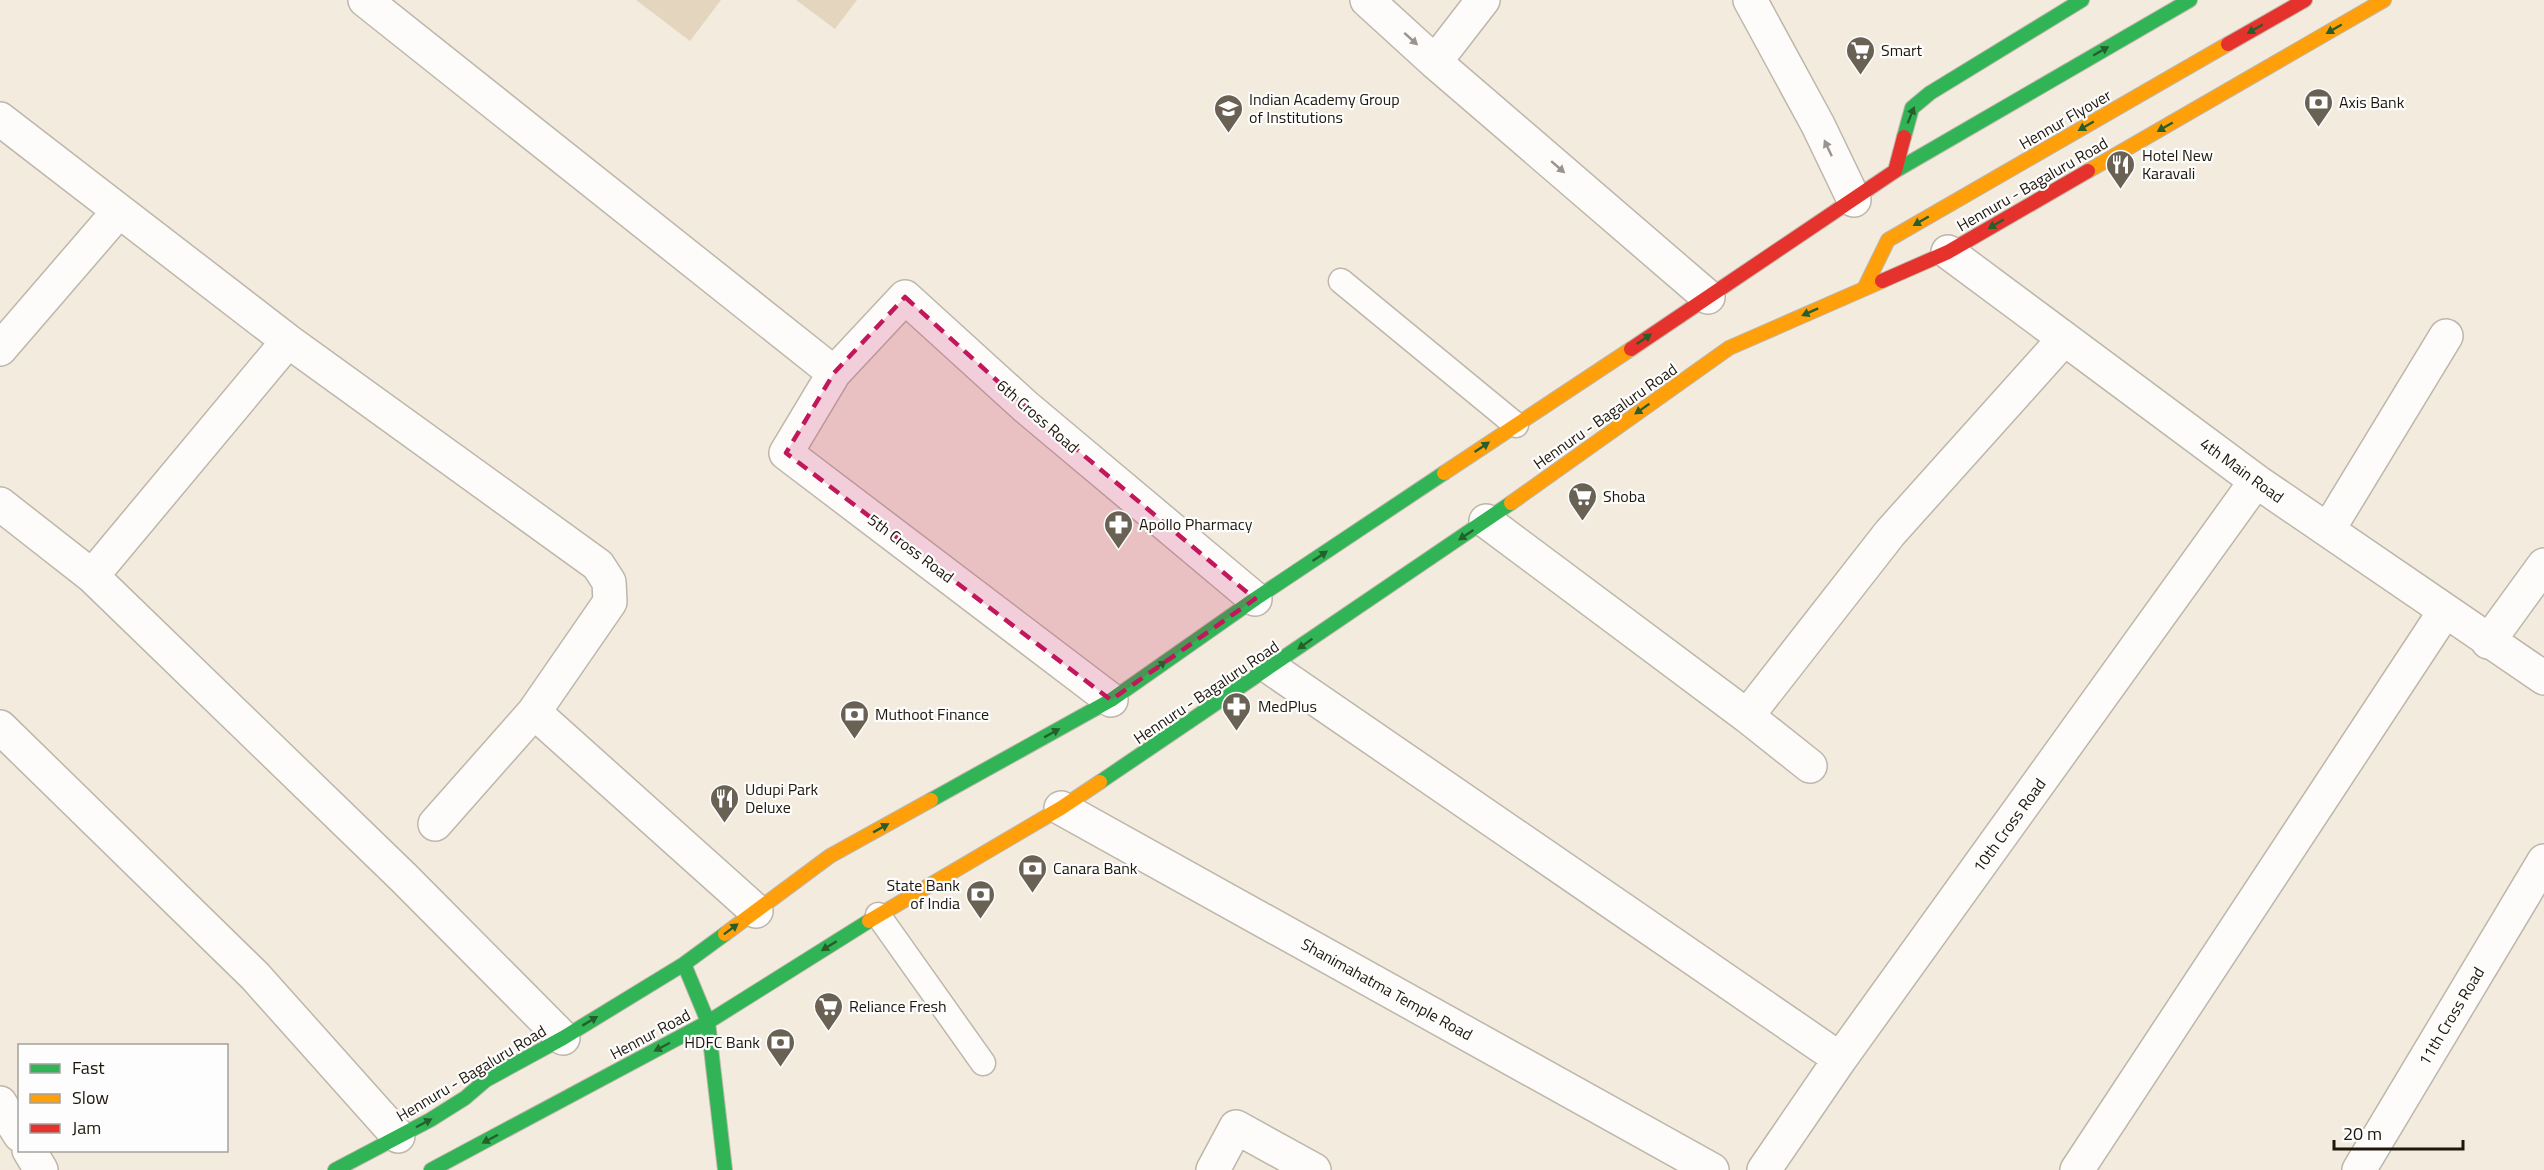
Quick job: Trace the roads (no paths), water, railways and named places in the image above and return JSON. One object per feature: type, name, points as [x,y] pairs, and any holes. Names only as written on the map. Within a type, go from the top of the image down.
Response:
[{"type":"main road","points":[[1895,171],[1912,108],[1930,93],[2082,0]]},
{"type":"main road","points":[[1111,700],[1255,599],[1895,171],[2190,0]]},
{"type":"main road","name":"Hennur Flyover","points":[[1864,289],[1888,240],[2305,0]]},
{"type":"main road","name":"Hennuru - Bagaluru Road","points":[[878,915],[1061,808],[1486,522],[1729,348],[1948,252],[2384,0]]},
{"type":"main road","name":"Hennuru - Bagaluru Road","points":[[335,1170],[430,1120],[465,1098],[486,1080],[563,1038],[684,964],[830,856],[1111,700]]},
{"type":"main road","name":"Hennur Road","points":[[431,1170],[708,1022],[878,915]]},
{"type":"main road","points":[[684,964],[708,1022],[725,1170]]},
{"type":"street","points":[[365,0],[834,373]]},
{"type":"street","points":[[1367,0],[1435,62],[1708,297]]},
{"type":"street","points":[[1435,62],[1483,0]]},
{"type":"street","points":[[1750,0],[1818,125],[1854,200]]},
{"type":"street","points":[[0,118],[288,341],[598,565],[609,582],[610,602],[534,712],[435,824]]},
{"type":"street","points":[[0,349],[119,211]]},
{"type":"street","name":"4th Main Road","points":[[1948,252],[2256,481],[2488,642],[2544,678]]},
{"type":"street","name":"6th Cross Road","points":[[834,373],[905,297],[1026,407],[1255,599]]},
{"type":"street","points":[[2328,530],[2446,336]]},
{"type":"street","points":[[1747,716],[1890,532],[2064,339]]},
{"type":"street","points":[[92,576],[288,341]]},
{"type":"street","name":"5th Cross Road","points":[[834,373],[786,453],[1111,700]]},
{"type":"street","name":"10th Cross Road","points":[[1764,1170],[1840,1059],[2256,481]]},
{"type":"street","points":[[0,504],[92,576],[381,854],[563,1038]]},
{"type":"street","points":[[1486,522],[1747,716],[1810,766]]},
{"type":"street","points":[[2488,642],[2544,565]]},
{"type":"street","points":[[2077,1170],[2445,611]]},
{"type":"street","points":[[1271,668],[1840,1059]]},
{"type":"street","points":[[534,712],[756,911]]},
{"type":"street","points":[[0,727],[255,976],[398,1136]]},
{"type":"street","name":"Shanimahatma Temple Road","points":[[1061,808],[1712,1170]]},
{"type":"street","name":"11th Cross Road","points":[[2359,1170],[2544,861]]},
{"type":"street","points":[[0,1103],[18,1132]]},
{"type":"street","points":[[1214,1170],[1236,1127],[1314,1170]]},
{"type":"street","points":[[30,1152],[41,1170]]},
{"type":"lane","points":[[1341,281],[1516,425]]},
{"type":"lane","points":[[878,915],[983,1063]]},
{"type":"place","name":"Smart","points":[[1860,76]]},
{"type":"place","name":"Axis Bank","points":[[2318,128]]},
{"type":"place","name":"Indian Academy Group of Institutions","points":[[1228,134]]},
{"type":"place","name":"Hotel New Karavali","points":[[2121,190]]},
{"type":"place","name":"Shoba","points":[[1582,522]]},
{"type":"place","name":"Apollo Pharmacy","points":[[1118,550]]},
{"type":"place","name":"MedPlus","points":[[1237,732]]},
{"type":"place","name":"Muthoot Finance","points":[[854,740]]},
{"type":"place","name":"Udupi Park Deluxe","points":[[724,824]]},
{"type":"place","name":"Canara Bank","points":[[1032,894]]},
{"type":"place","name":"State Bank of India","points":[[981,920]]},
{"type":"place","name":"Reliance Fresh","points":[[828,1032]]},
{"type":"place","name":"HDFC Bank","points":[[781,1068]]}]
